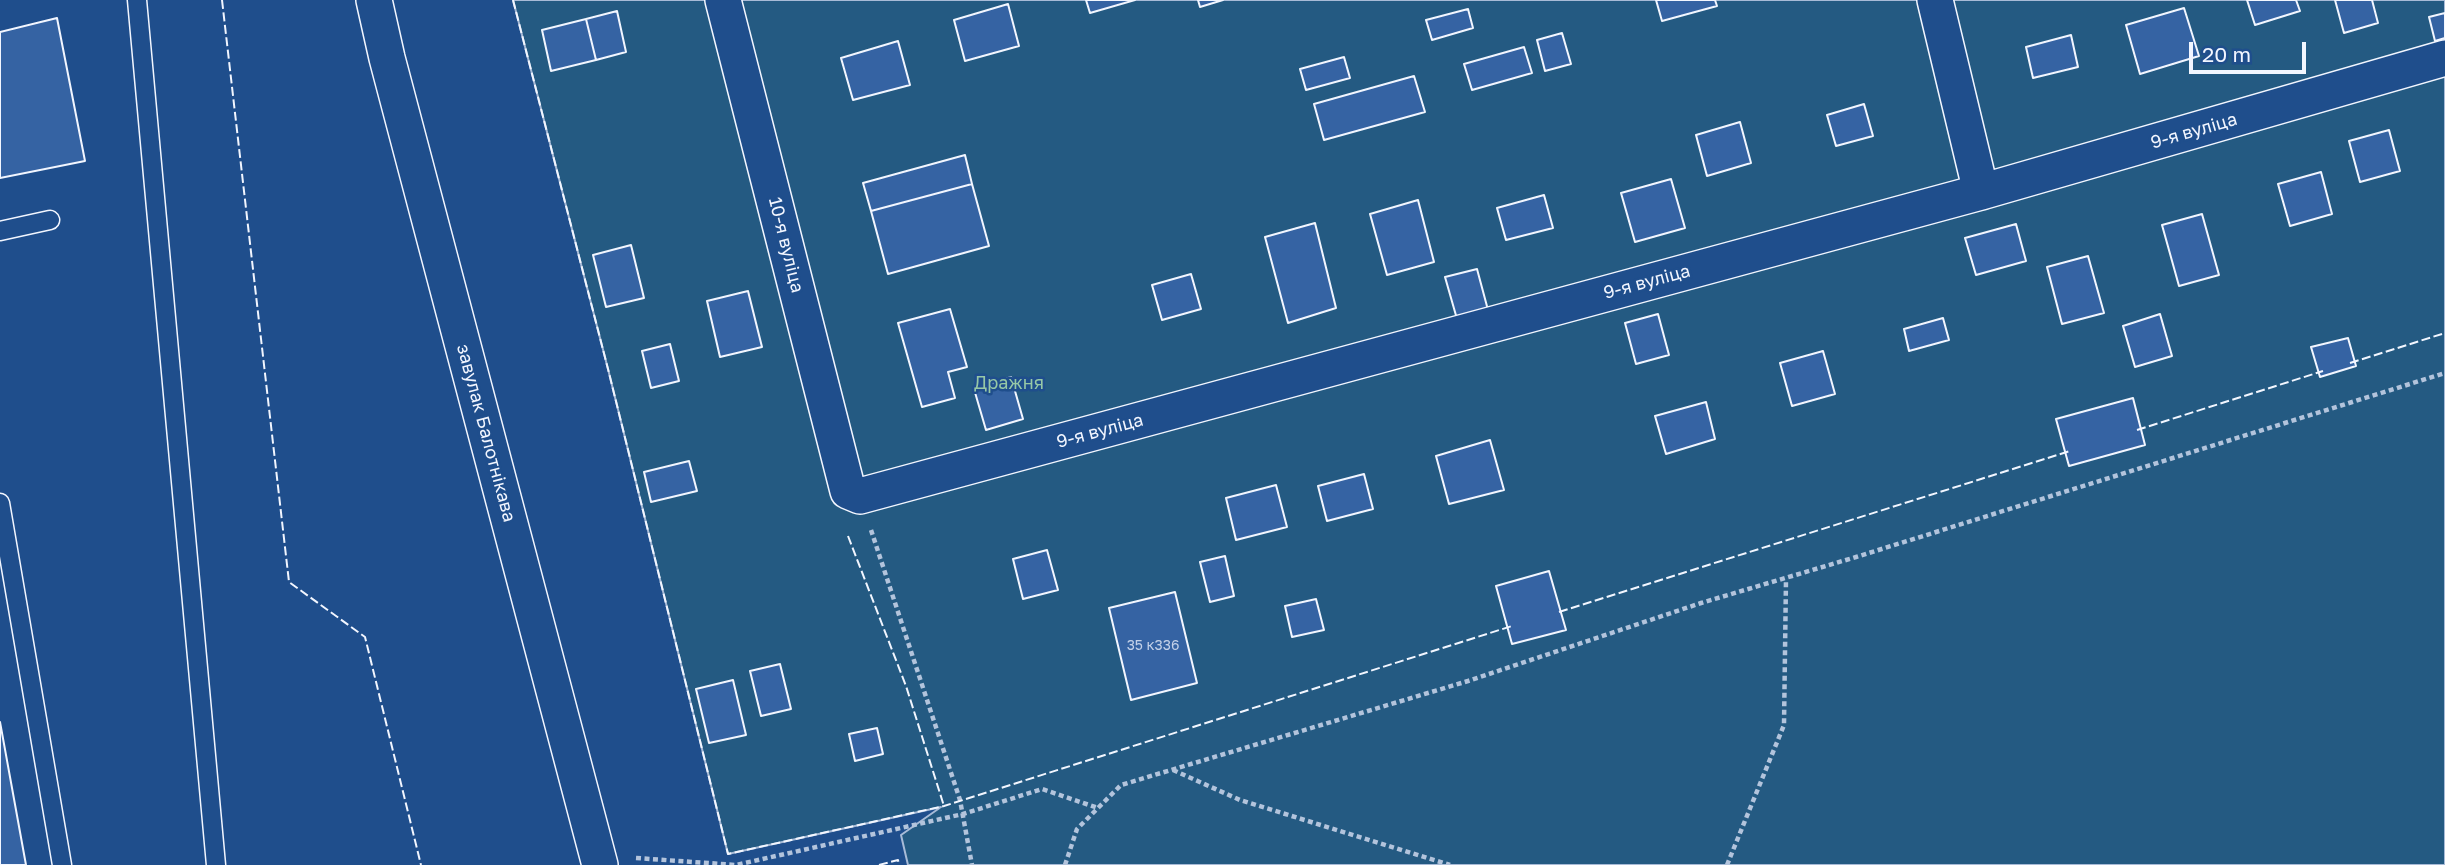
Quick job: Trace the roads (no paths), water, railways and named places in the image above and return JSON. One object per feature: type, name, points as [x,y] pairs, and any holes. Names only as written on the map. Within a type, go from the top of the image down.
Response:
[{"type":"street","name":"завулак Балотнікава","points":[[374,0],[599,861]]},
{"type":"street","name":"10-я вуліца","points":[[723,0],[854,493]]},
{"type":"street","points":[[1935,0],[1981,192]]},
{"type":"street","name":"9-я вуліца","points":[[854,493],[1981,192],[2445,58]]},
{"type":"lane","points":[[136,0],[216,865]]},
{"type":"lane","points":[[0,231],[50,220]]},
{"type":"lane","points":[[0,503],[62,865]]},
{"type":"park label","name":"Дражня","points":[[1009,383]]}]
